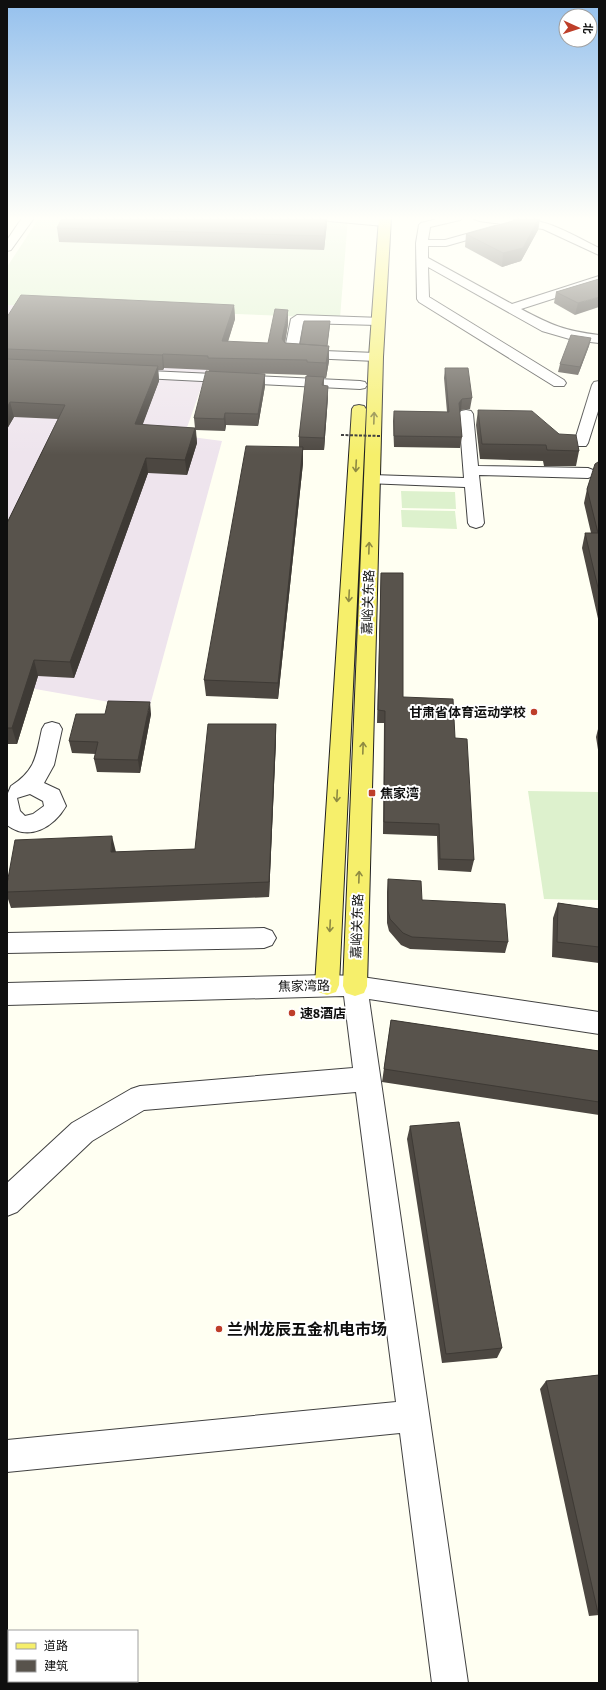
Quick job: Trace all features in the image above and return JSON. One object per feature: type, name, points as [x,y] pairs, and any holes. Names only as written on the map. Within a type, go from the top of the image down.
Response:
[{"type":"main road","name":"嘉峪关东路","points":[[355,986],[372,480],[370,357],[373,297]]},
{"type":"main road","name":"嘉峪关东路","points":[[327,985],[360,385],[370,357]]},
{"type":"street","points":[[423,297],[423,299],[559,383]]},
{"type":"street","points":[[491,297],[559,333],[599,339]]},
{"type":"street","points":[[511,308],[546,297]]},
{"type":"street","points":[[370,357],[291,354],[297,319],[372,321]]},
{"type":"street","points":[[117,374],[360,385]]},
{"type":"street","points":[[581,443],[599,385]]},
{"type":"street","points":[[466,414],[476,523]]},
{"type":"street","points":[[372,480],[588,472]]},
{"type":"street","points":[[30,785],[52,796],[55,806],[52,812],[42,821],[34,823],[20,822],[8,810],[30,785],[38,777],[44,768],[52,729]]},
{"type":"street","points":[[7,943],[264,938]]},
{"type":"street","name":"焦家湾路","points":[[7,994],[327,985],[355,986],[599,1023]]},
{"type":"street","points":[[355,986],[450,1683]]},
{"type":"street","points":[[7,1202],[82,1132],[140,1098],[368,1079]]},
{"type":"street","points":[[7,1456],[414,1416]]},
{"type":"path","points":[[342,435],[382,436]]},
{"type":"shaded area","points":[[7,305],[227,314],[184,436],[222,441],[149,709],[7,684]]},
{"type":"green space","points":[[7,297],[342,297],[340,318],[7,305]]},
{"type":"green space","points":[[401,491],[455,492],[456,509],[402,508]]},
{"type":"green space","points":[[401,510],[455,511],[457,529],[402,527]]},
{"type":"green space","points":[[528,791],[599,792],[599,900],[544,899]]},
{"type":"building","points":[[20,297],[61,297],[234,305],[222,341],[268,343],[275,309],[288,310],[282,339],[285,343],[329,346],[326,363],[307,362],[307,360],[208,358],[208,356],[7,349],[7,317]]},
{"type":"building","points":[[566,297],[599,297],[599,297],[578,303]]},
{"type":"building","points":[[304,321],[330,321],[327,346],[300,344]]},
{"type":"building","points":[[571,335],[591,338],[580,367],[560,364]]},
{"type":"building","points":[[7,359],[158,366],[135,424],[195,428],[185,460],[146,458],[70,662],[34,660],[12,728],[7,728],[7,523],[65,405],[10,402],[7,408]]},
{"type":"building","points":[[445,368],[468,368],[472,398],[462,399],[459,403],[462,437],[394,436],[394,411],[449,412]]},
{"type":"building","points":[[206,371],[265,374],[258,414],[225,413],[224,419],[194,418]]},
{"type":"building","points":[[306,376],[324,377],[322,385],[328,386],[324,438],[299,437]]},
{"type":"building","points":[[478,410],[532,411],[559,434],[576,435],[579,451],[547,450],[546,445],[482,444]]},
{"type":"building","points":[[246,446],[303,447],[278,683],[204,680]]},
{"type":"building","points":[[598,462],[599,592],[585,533],[598,533],[587,489],[595,464]]},
{"type":"building","points":[[381,573],[403,573],[403,697],[453,699],[455,738],[467,739],[474,860],[440,859],[439,824],[384,822],[385,711],[378,710]]},
{"type":"building","points":[[108,701],[150,702],[138,760],[94,759],[98,742],[69,741],[76,714],[105,714]]},
{"type":"building","points":[[208,724],[276,724],[269,882],[7,892],[7,884],[15,840],[112,836],[111,852],[195,849]]},
{"type":"building","points":[[388,879],[421,881],[422,900],[505,904],[508,942],[412,937],[403,933],[390,919],[388,911]]},
{"type":"building","points":[[558,903],[599,909],[599,947],[557,942]]},
{"type":"building","points":[[391,1020],[599,1051],[599,1102],[384,1069]]},
{"type":"building","points":[[459,1122],[502,1348],[446,1354],[410,1126]]},
{"type":"building","points":[[599,1375],[599,1613],[598,1613],[546,1381]]},
{"type":"place","name":"甘肃省体育运动学校","points":[[534,712]]},
{"type":"place","name":"焦家湾","points":[[372,793]]},
{"type":"place","name":"速8酒店","points":[[292,1013]]},
{"type":"place","name":"兰州龙辰五金机电市场","points":[[219,1329]]}]
